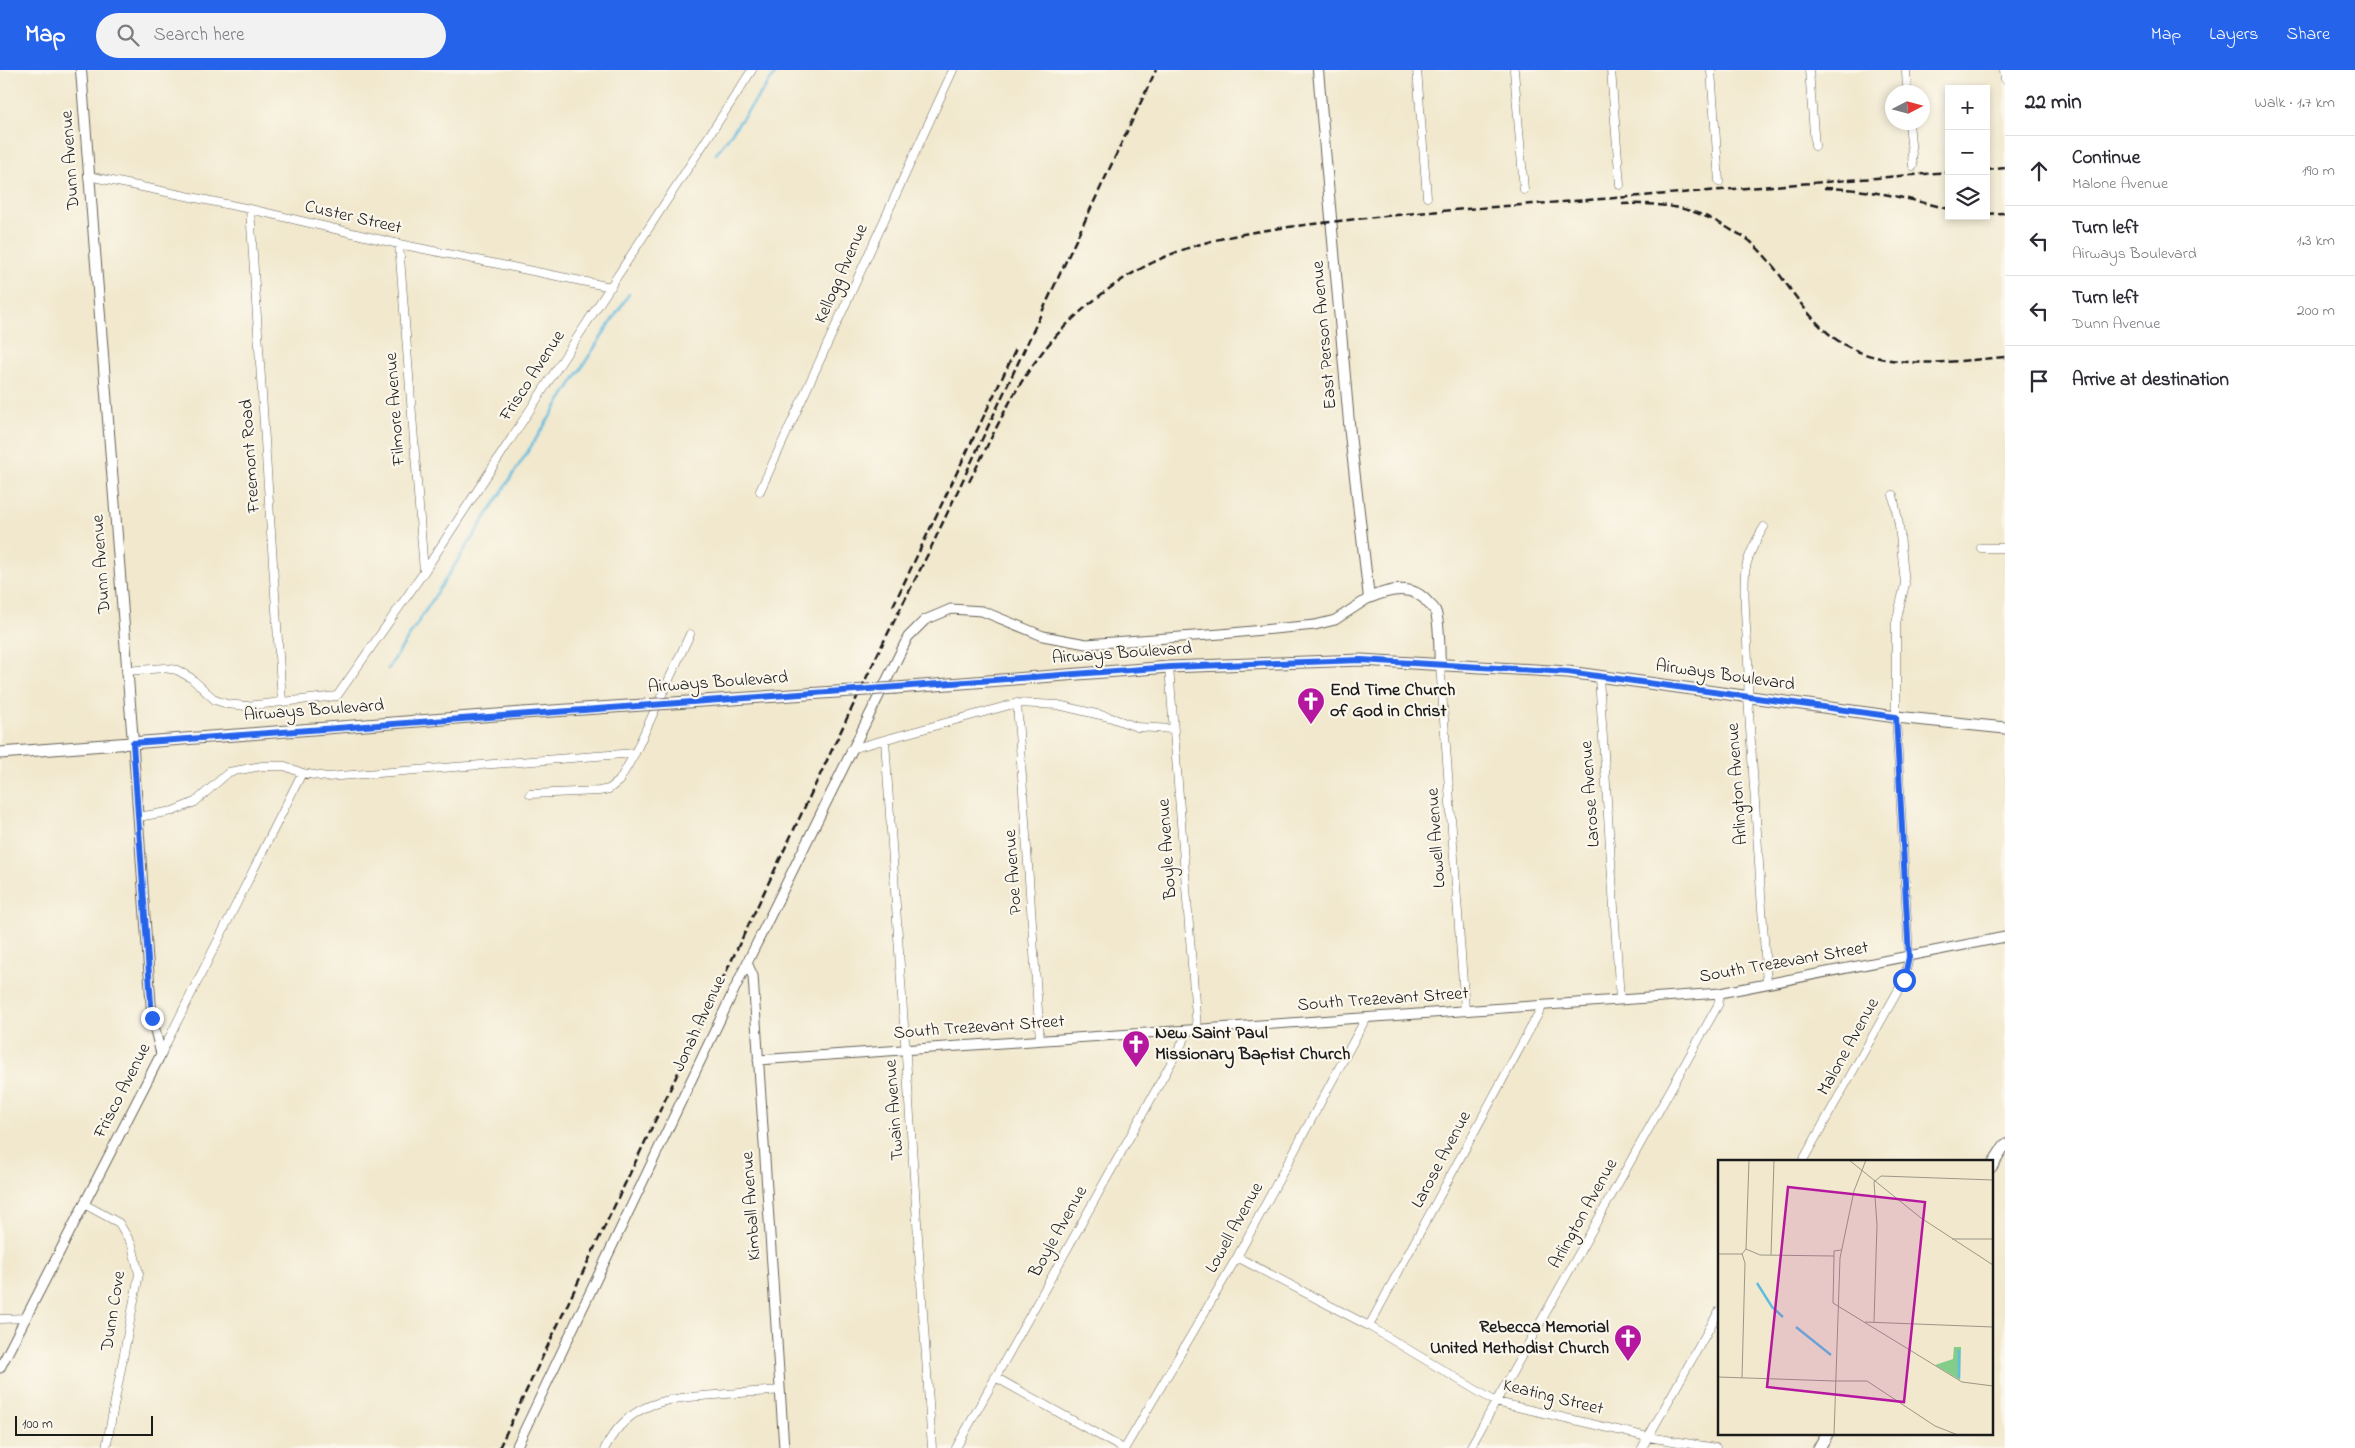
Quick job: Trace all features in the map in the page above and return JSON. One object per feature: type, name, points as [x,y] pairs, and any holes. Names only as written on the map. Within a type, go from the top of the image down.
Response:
[{"type":"main road","name":"Dunn Avenue","points":[[81,70],[133,743]]},
{"type":"main road","name":"East Person Avenue","points":[[1318,70],[1350,427],[1369,598]]},
{"type":"main road","name":"Airways Boulevard","points":[[1369,598],[1385,591],[1405,590],[1415,591],[1425,598],[1436,612],[1440,664]]},
{"type":"main road","name":"Airways Boulevard","points":[[0,753],[523,713],[896,688],[1170,667],[1361,660],[1568,672],[1896,717],[2005,728]]},
{"type":"main road","points":[[1992,1165],[2005,1145]]},
{"type":"main road","points":[[1819,1448],[1826,1436]]},
{"type":"street","name":"Frisco Avenue","points":[[337,696],[424,572],[752,70]]},
{"type":"street","name":"Kellogg Avenue","points":[[760,491],[953,70]]},
{"type":"street","points":[[1417,70],[1427,197]]},
{"type":"street","points":[[1514,70],[1524,190]]},
{"type":"street","points":[[1611,70],[1620,185]]},
{"type":"street","points":[[1711,70],[1720,182]]},
{"type":"street","points":[[1809,70],[1814,146]]},
{"type":"street","points":[[1906,70],[1907,85]]},
{"type":"street","points":[[2004,70],[2005,79]]},
{"type":"street","points":[[1910,130],[1912,166]]},
{"type":"street","name":"Custer Street","points":[[88,176],[250,209],[398,244],[611,287]]},
{"type":"street","name":"Freemont Road","points":[[250,209],[282,702]]},
{"type":"street","name":"Filmore Avenue","points":[[398,244],[424,572]]},
{"type":"street","name":"Malone Avenue","points":[[1803,1160],[1904,980],[1909,957],[1896,717],[1896,623],[1905,584],[1899,525],[1893,496]]},
{"type":"street","name":"Arlington Avenue","points":[[1764,527],[1754,544],[1745,572],[1750,671],[1748,697],[1767,984]]},
{"type":"street","points":[[1982,548],[2005,548]]},
{"type":"street","name":"Airways Boulevard","points":[[925,620],[952,609],[982,611],[1042,636],[1086,644],[1315,625],[1335,620],[1369,598]]},
{"type":"street","name":"Jonah Avenue","points":[[516,1448],[851,749],[908,637],[925,620]]},
{"type":"street","points":[[530,794],[600,791],[609,789],[619,781],[635,752],[690,634]]},
{"type":"street","name":"Lowell Avenue","points":[[1440,664],[1465,1010]]},
{"type":"street","name":"Boyle Avenue","points":[[1170,667],[1173,729],[1197,1029]]},
{"type":"street","name":"Airways Boulevard","points":[[126,671],[164,668],[177,670],[191,678],[215,700],[227,704],[246,706],[337,696]]},
{"type":"street","name":"Larose Avenue","points":[[1598,677],[1620,1000]]},
{"type":"street","points":[[851,749],[1017,703],[1058,705],[1109,717],[1137,727],[1173,729]]},
{"type":"street","name":"Poe Avenue","points":[[1017,703],[1040,1040]]},
{"type":"street","name":"Twain Avenue","points":[[885,740],[932,1448]]},
{"type":"street","name":"Dunn Avenue","points":[[133,743],[152,1018],[160,1054]]},
{"type":"street","points":[[138,817],[173,811],[195,802],[229,772],[262,766],[285,766],[302,774],[327,777],[635,752]]},
{"type":"street","name":"Frisco Avenue","points":[[0,1368],[302,774]]},
{"type":"street","name":"South Trezevant Street","points":[[758,1060],[1465,1010],[1542,1007],[1720,993],[2005,937]]},
{"type":"street","name":"Kimball Avenue","points":[[747,963],[753,976],[784,1448]]},
{"type":"street","name":"Arlington Avenue","points":[[1470,1448],[1718,1005],[1720,993]]},
{"type":"street","name":"Larose Avenue","points":[[1369,1326],[1542,1007]]},
{"type":"street","name":"Lowell Avenue","points":[[1124,1448],[1237,1257],[1366,1018]]},
{"type":"street","name":"Boyle Avenue","points":[[956,1448],[1185,1038],[1187,1030]]},
{"type":"street","name":"Dunn Cove","points":[[84,1204],[120,1223],[132,1245],[139,1274],[106,1448]]},
{"type":"street","name":"Keating Street","points":[[1237,1257],[1369,1326],[1496,1402],[1648,1437],[1716,1448]]},
{"type":"street","points":[[1642,1448],[1718,1313]]},
{"type":"street","points":[[0,1319],[26,1318]]},
{"type":"street","points":[[995,1377],[1124,1448]]},
{"type":"street","points":[[605,1448],[620,1426],[638,1411],[651,1404],[679,1397],[780,1390]]},
{"type":"waterway","points":[[716,154],[778,70]]},
{"type":"waterway","points":[[388,669],[629,294]]},
{"type":"railway","points":[[499,1448],[881,647],[928,554],[1156,70]]},
{"type":"railway","points":[[1990,170],[2005,168]]},
{"type":"railway","points":[[969,482],[1025,376],[1044,349],[1077,314],[1128,276],[1153,262],[1204,243],[1230,236],[1311,224],[1391,216],[1945,172]]},
{"type":"railway","points":[[1824,188],[1872,192],[1945,208]]},
{"type":"railway","points":[[1622,204],[1652,204],[1692,211],[1718,222],[1744,237],[1765,256],[1800,303],[1827,332],[1843,344],[1862,353],[1897,361],[1915,362],[1951,362],[2005,357]]},
{"type":"railway","points":[[1990,214],[2005,213]]},
{"type":"railway","points":[[893,606],[1016,349]]},
{"type":"place","name":"End Time Church of God in Christ","points":[[1311,725]]},
{"type":"place","name":"New Saint Paul Missionary Baptist Church","points":[[1136,1068]]},
{"type":"place","name":"Rebecca Memorial United Methodist Church","points":[[1628,1362]]},
{"type":"route","points":[[152,1018],[133,743],[1170,667],[1361,660],[1568,672],[1896,717],[1909,957],[1904,980]]}]
